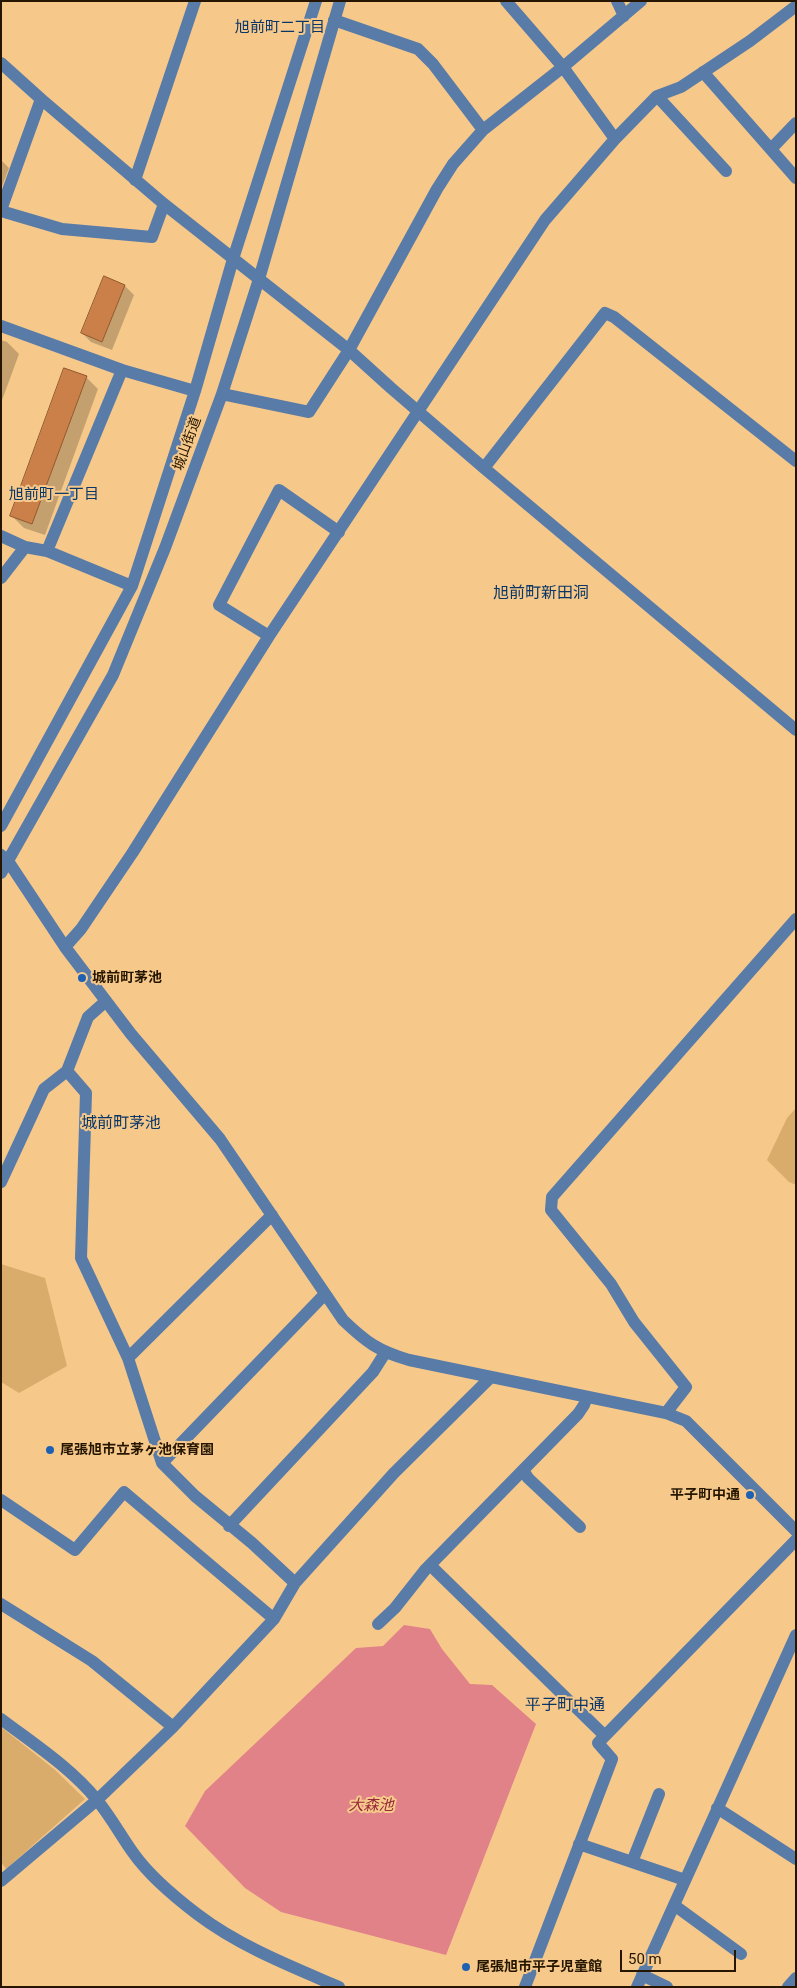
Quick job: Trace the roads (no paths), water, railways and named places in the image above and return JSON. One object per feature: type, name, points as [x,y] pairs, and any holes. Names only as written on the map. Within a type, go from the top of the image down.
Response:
[{"type":"street","points":[[135,180],[196,1]]},
{"type":"street","name":"城山街道","points":[[1,826],[132,586],[195,391],[233,259],[316,1]]},
{"type":"street","name":"城山街道","points":[[1,872],[5,858],[113,675],[165,548],[222,394],[259,279],[340,1]]},
{"type":"street","points":[[506,1],[563,67],[615,139]]},
{"type":"street","points":[[617,1],[624,16]]},
{"type":"street","points":[[222,394],[310,412],[349,350],[437,189],[453,164],[483,130],[563,67],[641,1]]},
{"type":"street","points":[[65,947],[81,929],[133,852],[269,636],[545,220],[615,139],[657,96],[680,87],[750,42],[796,6]]},
{"type":"street","points":[[334,20],[418,49],[433,64],[483,130]]},
{"type":"street","points":[[1,63],[164,204],[349,350],[390,388],[484,468],[796,730]]},
{"type":"street","points":[[703,72],[796,178]]},
{"type":"street","points":[[657,96],[726,172]]},
{"type":"street","points":[[41,99],[1,211],[62,229],[152,237],[164,204]]},
{"type":"street","points":[[771,149],[796,123]]},
{"type":"street","points":[[484,468],[605,313],[614,317],[796,461]]},
{"type":"street","points":[[1,326],[122,370],[195,391]]},
{"type":"street","points":[[48,551],[122,370]]},
{"type":"street","points":[[269,636],[219,605],[279,490],[339,532]]},
{"type":"street","points":[[1,536],[25,547],[48,551],[132,586]]},
{"type":"street","points":[[1,578],[25,547]]},
{"type":"street","points":[[5,858],[65,947],[130,1034],[215,1132],[343,1320],[361,1338],[385,1353],[409,1360],[666,1413],[686,1421],[796,1531]]},
{"type":"street","points":[[666,1413],[686,1387],[634,1322],[611,1284],[551,1210],[552,1197],[796,919]]},
{"type":"street","points":[[1,1182],[44,1089],[67,1071],[88,1017],[106,1001]]},
{"type":"street","points":[[67,1071],[86,1093],[81,1258],[128,1358],[162,1463],[195,1496],[252,1543],[295,1583]]},
{"type":"street","points":[[128,1358],[272,1215]]},
{"type":"street","points":[[162,1463],[325,1294]]},
{"type":"street","points":[[230,1526],[373,1372],[385,1353]]},
{"type":"street","points":[[1,1881],[97,1800],[173,1727],[274,1619],[295,1583],[394,1473],[491,1377]]},
{"type":"street","points":[[378,1624],[396,1608],[430,1565],[578,1414],[587,1397]]},
{"type":"street","points":[[523,1470],[528,1478],[580,1527]]},
{"type":"street","points":[[1,1500],[75,1550],[124,1492],[274,1619]]},
{"type":"street","points":[[525,1987],[612,1759],[598,1743],[796,1540]]},
{"type":"street","points":[[430,1565],[604,1735]]},
{"type":"street","points":[[1,1604],[92,1661],[173,1727]]},
{"type":"street","points":[[637,1987],[796,1635]]},
{"type":"street","points":[[1,1720],[66,1768],[97,1800],[135,1855],[165,1886],[197,1914],[230,1936],[269,1956],[339,1987]]},
{"type":"street","points":[[632,1862],[659,1794]]},
{"type":"street","points":[[718,1808],[796,1859]]},
{"type":"street","points":[[579,1844],[685,1880]]},
{"type":"street","points":[[674,1905],[741,1954]]},
{"type":"street","points":[[642,1975],[667,1987]]},
{"type":"street","points":[[788,1987],[796,1978]]},
{"type":"water","name":"大森池","points":[[404,1625],[430,1629],[442,1649],[470,1684],[492,1685],[536,1724],[446,1955],[281,1912],[245,1888],[185,1826],[205,1791],[356,1648],[383,1646]]},
{"type":"place","name":"城前町茅池","points":[[82,978]]},
{"type":"place","name":"尾張旭市立茅ヶ池保育園","points":[[50,1450]]},
{"type":"place","name":"平子町中通","points":[[750,1495]]},
{"type":"place","name":"尾張旭市平子児童館","points":[[466,1967]]},
{"type":"district","name":"旭前町二丁目","points":[[280,28]]},
{"type":"district","name":"旭前町一丁目","points":[[54,495]]},
{"type":"district","name":"旭前町新田洞","points":[[541,594]]},
{"type":"district","name":"城前町茅池","points":[[121,1124]]},
{"type":"district","name":"平子町中通","points":[[565,1706]]}]
